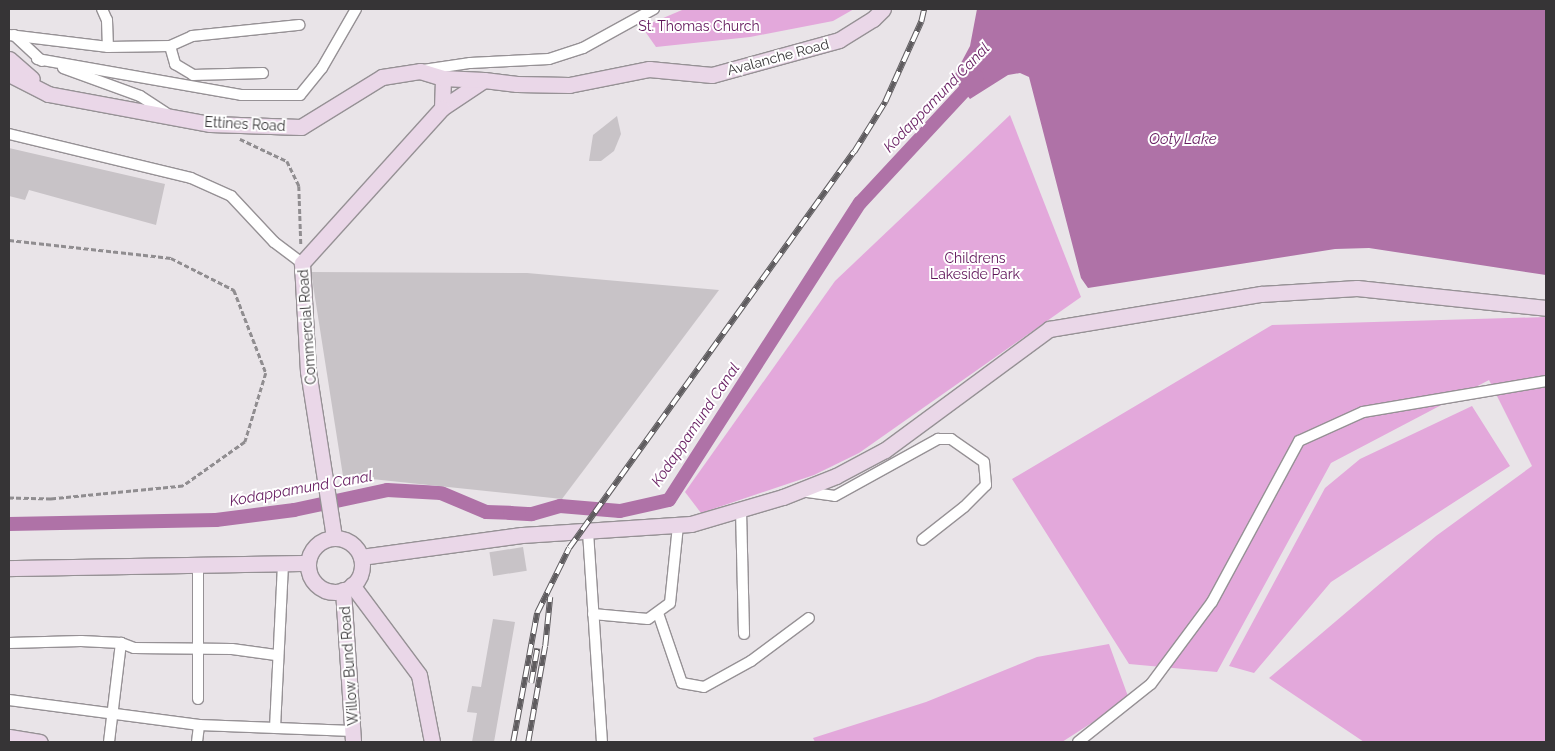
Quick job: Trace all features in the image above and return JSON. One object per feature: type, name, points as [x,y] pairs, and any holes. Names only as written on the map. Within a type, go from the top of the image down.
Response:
[{"type":"street","points":[[102,9],[107,20],[108,47]]},
{"type":"street","points":[[36,58],[241,95],[300,95],[322,68],[356,9]]},
{"type":"street","points":[[420,71],[470,63],[549,58],[583,48],[654,9]]},
{"type":"street","name":"Avalanche Road","points":[[443,78],[569,85],[649,69],[712,75],[839,40],[873,19],[883,9]]},
{"type":"street","points":[[11,35],[108,47],[170,46],[192,36],[299,24]]},
{"type":"street","points":[[11,35],[36,58],[140,96],[171,117]]},
{"type":"street","points":[[170,46],[175,64],[192,75],[264,73]]},
{"type":"street","points":[[9,59],[48,94]]},
{"type":"street","name":"Ettines Road","points":[[9,74],[48,94],[171,117],[210,124],[301,127],[382,77],[420,71],[443,78]]},
{"type":"street","points":[[442,108],[443,78]]},
{"type":"street","name":"Commercial Road","points":[[334,538],[308,371],[302,263],[442,108],[484,80]]},
{"type":"street","points":[[9,134],[191,178],[231,196],[274,242],[302,263]]},
{"type":"street","points":[[361,557],[522,535],[678,525],[742,510],[798,491],[885,450],[1049,329],[1261,294],[1357,288],[1483,304],[1546,308]]},
{"type":"street","points":[[1078,742],[1151,684],[1212,602],[1299,442],[1363,412],[1546,381]]},
{"type":"street","points":[[798,491],[835,496],[938,439],[951,439],[984,462],[986,485],[964,507],[922,540]]},
{"type":"street","points":[[742,510],[744,634]]},
{"type":"street","points":[[594,614],[648,619],[670,603],[678,525]]},
{"type":"street","points":[[588,532],[602,742]]},
{"type":"street","points":[[334,538],[351,543],[361,557],[361,572],[348,588],[326,590],[312,580],[308,563],[314,548],[334,538]]},
{"type":"street","points":[[276,728],[276,654],[282,563]]},
{"type":"street","points":[[9,568],[308,563]]},
{"type":"street","points":[[198,564],[196,650],[198,699]]},
{"type":"street","points":[[348,588],[419,675],[428,709],[432,742]]},
{"type":"street","name":"Willow Bund Road","points":[[348,588],[353,737]]},
{"type":"street","points":[[658,613],[682,683],[704,687],[751,661],[809,618]]},
{"type":"street","points":[[9,643],[81,640],[121,644],[134,648],[232,649],[276,654]]},
{"type":"street","points":[[109,742],[121,644]]},
{"type":"street","points":[[9,700],[199,725],[276,728],[353,737]]},
{"type":"street","points":[[197,742],[199,725]]},
{"type":"street","points":[[9,736],[40,742]]},
{"type":"path","points":[[236,136],[287,161],[299,186],[302,263]]},
{"type":"path","points":[[9,240],[171,258],[234,290],[266,374],[245,442],[183,486],[51,499],[9,498]]},
{"type":"green space","name":"St. Thomas Church","points":[[854,9],[833,21],[750,37],[656,47],[642,27],[682,10]]},
{"type":"green space","name":"Childrens Lakeside Park","points":[[1010,115],[1081,297],[859,453],[814,475],[701,513],[685,492],[835,281]]},
{"type":"green space","points":[[1546,317],[1546,742],[1364,742],[1269,678],[1436,536],[1532,466],[1489,380],[1331,463],[1217,672],[1129,664],[1012,479],[1272,325]]},
{"type":"green space","points":[[1472,406],[1510,466],[1331,582],[1254,673],[1229,666],[1325,488],[1360,459]]},
{"type":"green space","points":[[1109,644],[1129,699],[1062,742],[815,742],[813,738],[926,702],[1037,657]]},
{"type":"water","name":"Ooty Lake","points":[[977,9],[1546,9],[1546,275],[1369,248],[1335,249],[1088,288],[1081,278],[1029,77],[1020,73],[1008,75],[970,99],[953,78],[970,46]]},
{"type":"building","points":[[617,116],[621,134],[614,151],[601,161],[589,161],[593,135]]},
{"type":"building","points":[[9,148],[165,184],[156,225],[29,190],[25,200],[9,196]]},
{"type":"building","points":[[311,272],[527,273],[719,290],[562,499],[343,476]]},
{"type":"building","points":[[523,547],[527,571],[493,576],[489,552]]},
{"type":"building","points":[[493,619],[515,622],[494,742],[472,742],[477,713],[467,712],[472,686],[481,687]]},
{"type":"waterway","name":"Kodappamund Canal","points":[[9,524],[216,520],[294,510],[387,490],[441,493],[486,512],[532,514],[560,506],[620,511],[669,500],[860,203],[977,77]]},
{"type":"railway","points":[[513,742],[537,613],[569,548],[854,152],[885,102],[921,22],[924,9]]},
{"type":"railway","points":[[528,742],[545,646],[550,597]]},
{"type":"railway","points":[[531,683],[537,649]]}]
